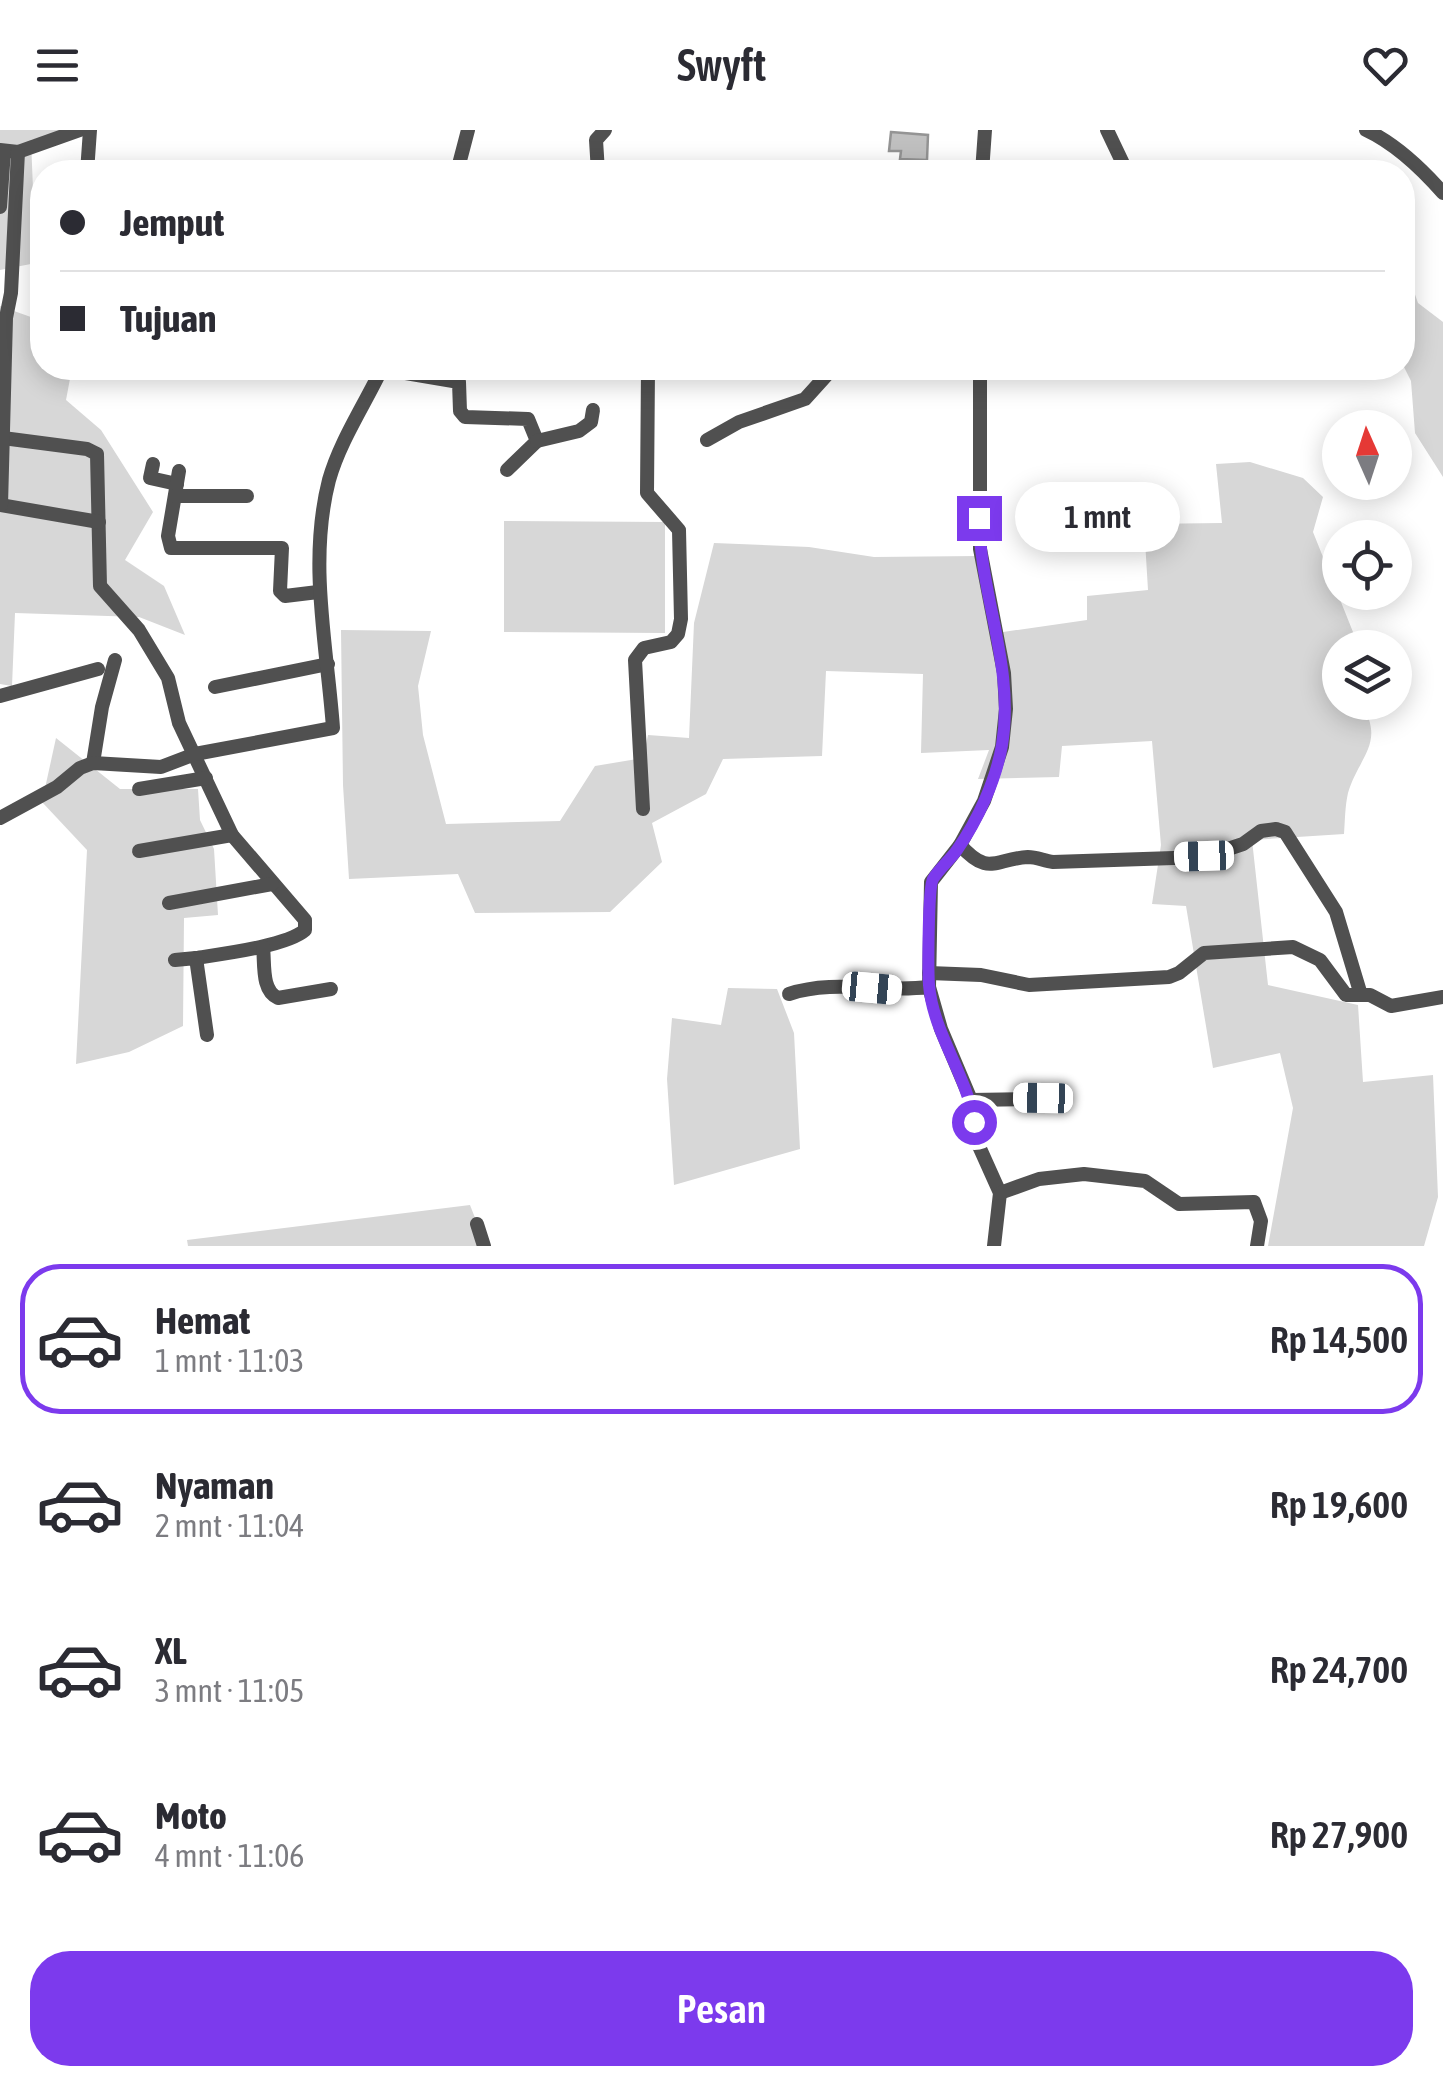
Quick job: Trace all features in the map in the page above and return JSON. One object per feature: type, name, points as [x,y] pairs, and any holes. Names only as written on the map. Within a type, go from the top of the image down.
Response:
[{"type":"street","points":[[7,151],[80,130]]},
{"type":"street","points":[[88,160],[90,130]]},
{"type":"street","points":[[460,160],[468,130]]},
{"type":"street","points":[[597,160],[596,140],[605,130]]},
{"type":"street","points":[[983,160],[985,130]]},
{"type":"street","points":[[1107,130],[1121,160]]},
{"type":"street","points":[[1366,130],[1383,134],[1410,160]]},
{"type":"street","points":[[0,207],[7,151]]},
{"type":"street","points":[[7,151],[0,505],[99,522]]},
{"type":"street","points":[[1415,165],[1443,192]]},
{"type":"street","points":[[0,818],[92,763],[161,767],[195,754],[333,728],[318,592],[330,478],[376,380]]},
{"type":"street","points":[[448,380],[459,382],[462,415],[525,417],[537,441]]},
{"type":"street","points":[[643,808],[634,660],[644,648],[671,642],[678,634],[681,618],[679,530],[647,493],[648,380]]},
{"type":"street","points":[[706,440],[739,422],[805,399],[822,380]]},
{"type":"street","points":[[980,380],[980,548],[1001,654],[1006,709],[1002,747],[993,776],[960,846],[931,882],[929,980],[941,1029],[971,1100],[978,1144],[1000,1193],[994,1246]]},
{"type":"street","points":[[508,470],[537,441],[579,431],[591,422],[594,410]]},
{"type":"street","points":[[3,438],[88,449],[97,454],[100,586],[138,630],[168,678],[179,723],[232,836],[305,920],[306,930],[300,935],[263,947],[175,960]]},
{"type":"street","points":[[153,464],[150,478],[246,496]]},
{"type":"street","points":[[177,484],[168,536],[171,548],[282,548],[280,591],[285,596],[318,592]]},
{"type":"street","points":[[92,763],[115,660]]},
{"type":"street","points":[[215,687],[328,664]]},
{"type":"street","points":[[0,696],[98,669]]},
{"type":"street","points":[[139,789],[206,778]]},
{"type":"street","points":[[960,846],[973,859],[987,865],[1034,857],[1052,862],[1187,857],[1243,844],[1261,831],[1285,832],[1336,912],[1361,995]]},
{"type":"street","points":[[139,851],[232,836]]},
{"type":"street","points":[[169,903],[272,884]]},
{"type":"street","points":[[263,947],[266,986],[272,996],[331,990]]},
{"type":"street","points":[[789,994],[830,984],[901,991],[929,980],[981,975],[1028,985],[1170,976],[1204,953],[1293,947],[1320,960],[1346,995],[1370,995],[1392,1006],[1443,997]]},
{"type":"street","points":[[196,958],[207,1035]]},
{"type":"street","points":[[971,1100],[1043,1098]]},
{"type":"street","points":[[1000,1193],[1039,1179],[1084,1174],[1145,1182],[1179,1204],[1254,1202],[1261,1220],[1257,1246]]},
{"type":"street","points":[[477,1224],[484,1246]]},
{"type":"shaded area","points":[[0,130],[69,130],[31,140],[30,264],[0,270]]},
{"type":"shaded area","points":[[1415,294],[1418,303],[1443,322],[1443,477],[1415,433],[1411,381],[1415,380]]},
{"type":"shaded area","points":[[0,306],[30,317],[30,380],[70,380],[66,400],[101,430],[153,512],[125,560],[164,586],[185,635],[139,617],[15,613],[12,686],[0,684]]},
{"type":"shaded area","points":[[1250,462],[1303,478],[1322,496],[1313,532],[1322,554],[1322,610],[1344,610],[1352,630],[1322,630],[1322,720],[1369,720],[1371,739],[1348,793],[1344,834],[1252,840],[1268,985],[1358,1005],[1363,1082],[1433,1075],[1438,1197],[1424,1246],[1268,1246],[1293,1108],[1280,1053],[1213,1068],[1186,906],[1152,904],[1161,845],[1152,741],[1062,746],[1059,777],[978,779],[989,750],[921,753],[923,674],[826,671],[822,756],[723,759],[706,794],[652,823],[662,862],[610,912],[475,913],[458,874],[349,879],[341,630],[431,631],[418,686],[423,735],[446,824],[560,821],[595,766],[643,758],[648,735],[689,738],[694,623],[714,543],[809,547],[874,557],[978,556],[1003,632],[1087,620],[1087,596],[1148,590],[1144,524],[1222,523],[1216,464]]},
{"type":"shaded area","points":[[504,521],[665,522],[665,633],[504,632]]},
{"type":"shaded area","points":[[56,738],[120,789],[198,789],[200,820],[214,849],[218,915],[184,918],[183,1026],[129,1052],[76,1064],[87,850],[42,802]]},
{"type":"shaded area","points":[[728,988],[777,989],[794,1033],[800,1149],[674,1185],[667,1079],[672,1018],[721,1025]]},
{"type":"shaded area","points":[[470,1205],[486,1246],[188,1246],[187,1240]]},
{"type":"building","points":[[891,132],[928,135],[927,160],[900,159],[901,151],[889,151]]},
{"type":"route","points":[[974,1122],[971,1100],[941,1029],[929,988],[931,882],[960,846],[984,801],[1002,747],[1004,673],[986,591],[979,518]]}]
